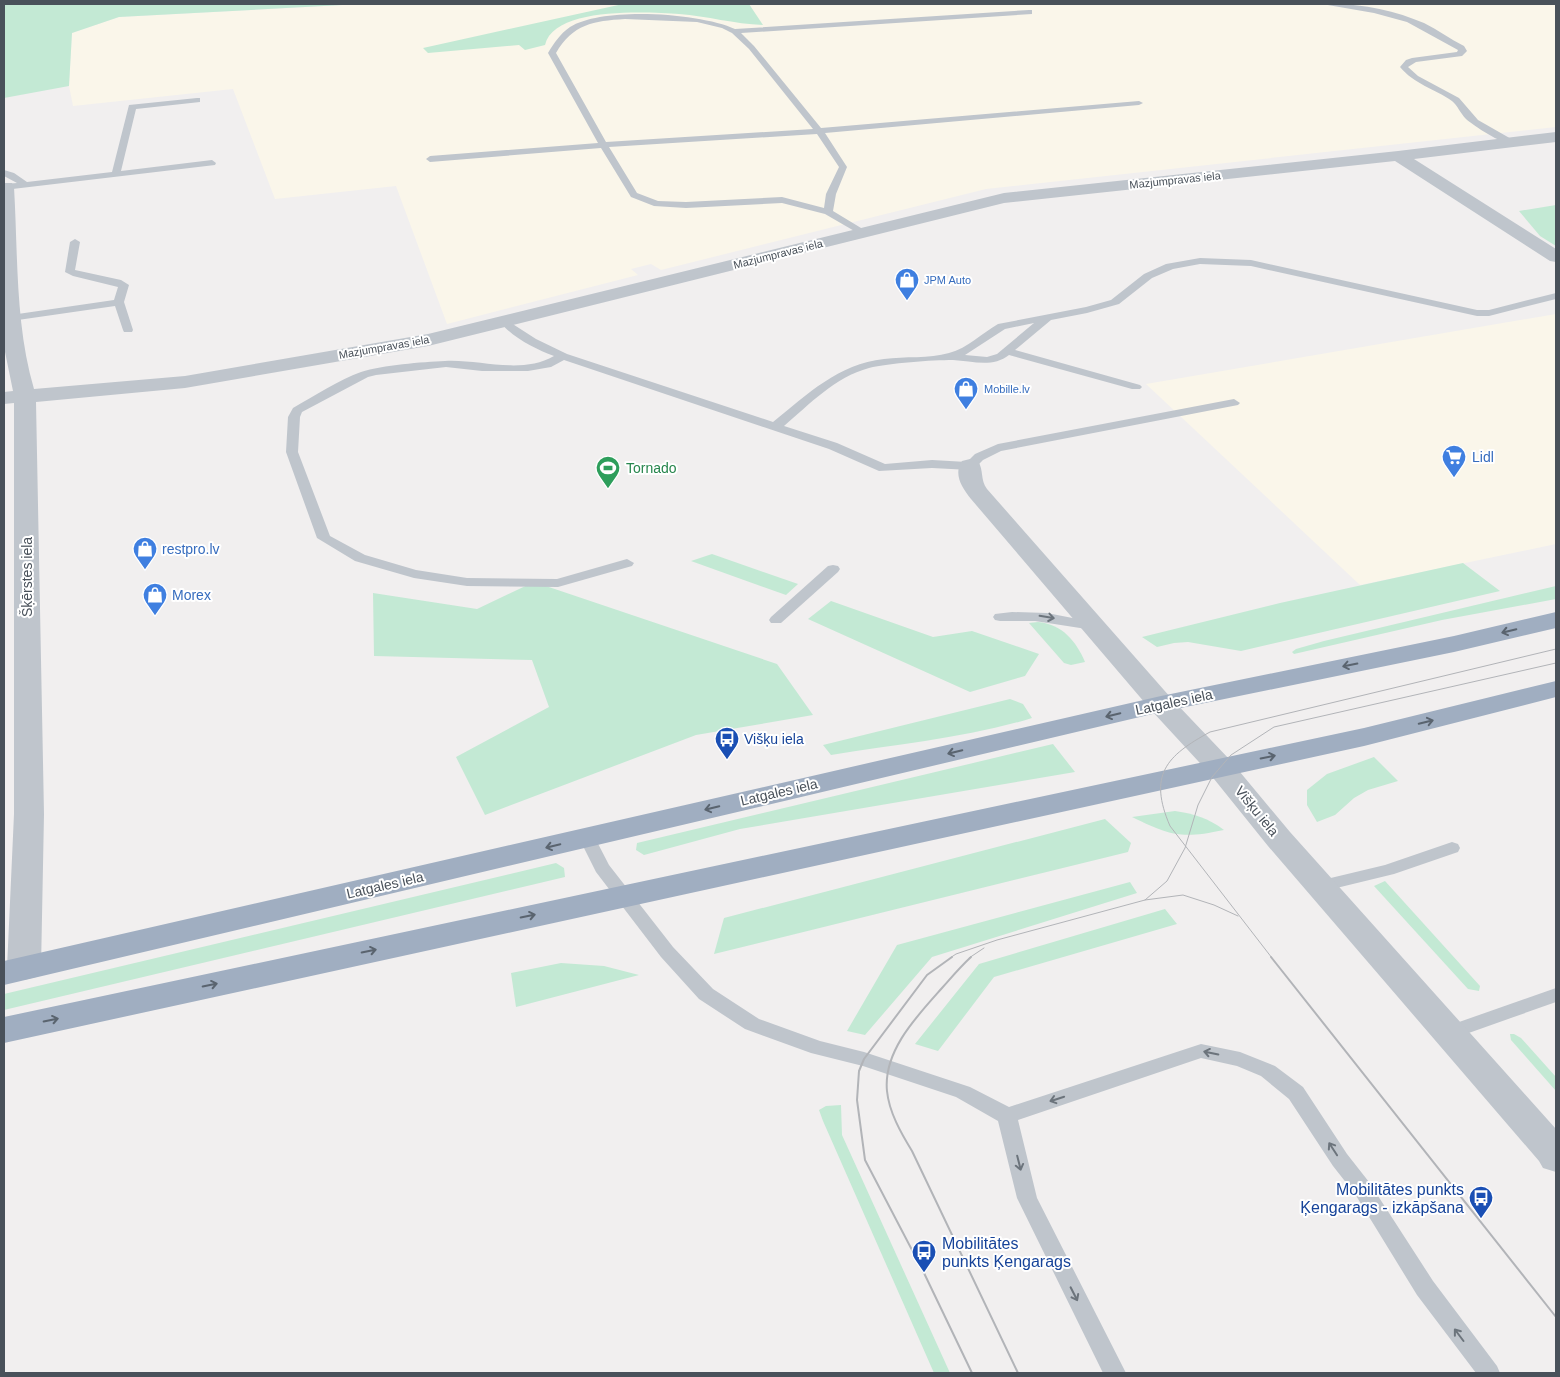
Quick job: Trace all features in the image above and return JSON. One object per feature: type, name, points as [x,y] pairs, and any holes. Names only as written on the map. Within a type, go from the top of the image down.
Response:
[{"type":"highway","name":"Latgales iela","points":[[14,970],[1161,704],[1454,644],[1556,620]]},
{"type":"highway","points":[[4,1030],[623,895],[1364,737],[1556,689]]},
{"type":"street","name":"Mazjumpravas iela","points":[[15,397],[185,382],[428,340],[1004,198],[1398,156],[1556,137]]},
{"type":"street","points":[[1398,156],[1556,257]]},
{"type":"street","name":"Šķērstes iela","points":[[4,183],[9,360],[15,397],[29,814],[14,970]]},
{"type":"street","name":"Višķu iela","points":[[970,466],[971,484],[978,494],[1161,704],[1220,767],[1320,886],[1556,1154]]},
{"type":"lane","points":[[1326,4],[1375,11],[1407,20],[1422,25],[1461,48],[1463,51],[1459,54],[1415,60],[1409,62],[1404,67],[1456,100],[1462,105],[1468,116],[1476,122],[1510,142]]},
{"type":"lane","points":[[733,31],[1029,12]]},
{"type":"lane","points":[[828,212],[831,194],[844,167],[809,117],[746,42],[733,31],[718,24],[648,16],[615,17],[590,21],[570,28],[552,52],[634,195],[657,204],[686,205],[782,200],[828,212],[863,233]]},
{"type":"lane","points":[[116,174],[132,107],[197,100]]},
{"type":"lane","points":[[430,159],[819,131],[1139,103]]},
{"type":"lane","points":[[4,183],[26,185],[212,163]]},
{"type":"lane","points":[[4,183],[11,175],[26,185]]},
{"type":"lane","points":[[75,242],[70,272],[112,280],[124,285],[119,302],[128,330]]},
{"type":"lane","points":[[950,357],[967,350],[989,333],[1002,326],[1115,302],[1156,271],[1186,262],[1208,260],[1251,262],[1477,313],[1489,313],[1556,296]]},
{"type":"lane","points":[[7,318],[119,302]]},
{"type":"lane","points":[[775,427],[832,380],[864,366],[883,362],[950,357],[988,360],[1001,356],[1050,316]]},
{"type":"lane","points":[[505,322],[524,337],[544,349],[833,446],[883,468],[932,464],[970,466],[979,457],[998,448],[1234,403]]},
{"type":"lane","points":[[1007,351],[1136,387]]},
{"type":"lane","points":[[563,356],[547,365],[528,368],[482,368],[446,364],[364,375],[297,410],[294,417],[292,452],[324,538],[360,558],[414,574],[467,582],[558,583],[628,563]]},
{"type":"lane","points":[[776,620],[833,569]]},
{"type":"lane","points":[[1000,617],[1015,615],[1039,616],[1093,626]]},
{"type":"lane","points":[[587,838],[602,868],[667,952],[706,994],[752,1024],[818,1048],[864,1059],[963,1092],[1007,1116],[1201,1051],[1240,1059],[1268,1071],[1296,1093],[1340,1160],[1362,1188],[1425,1288],[1489,1373]]},
{"type":"lane","points":[[1320,886],[1388,870],[1452,848]]},
{"type":"lane","points":[[1449,1033],[1556,995]]},
{"type":"lane","points":[[1007,1116],[1027,1198],[1115,1373]]},
{"type":"shaded area","points":[[361,4],[1556,4],[1556,127],[986,189],[661,270],[651,264],[631,269],[638,275],[447,324],[396,186],[275,199],[233,89],[73,106],[69,86],[72,33],[119,17]]},
{"type":"shaded area","points":[[1556,314],[1556,544],[1360,585],[1146,384]]},
{"type":"green space","points":[[4,4],[361,4],[119,17],[72,33],[69,86],[4,98]]},
{"type":"green space","points":[[623,4],[749,4],[763,25],[679,14],[604,14],[565,23],[552,32],[545,45],[525,50],[519,45],[428,53],[423,48]]},
{"type":"green space","points":[[1556,205],[1556,246],[1540,236],[1519,211]]},
{"type":"green space","points":[[712,554],[798,584],[786,595],[691,561]]},
{"type":"green space","points":[[1463,563],[1500,591],[1241,651],[1188,642],[1157,647],[1142,637],[1280,603]]},
{"type":"green space","points":[[534,582],[777,664],[813,715],[696,735],[485,815],[456,757],[549,707],[532,660],[374,656],[373,593],[477,609]]},
{"type":"green space","points":[[1556,586],[1556,599],[1442,620],[1294,654],[1292,652],[1296,649],[1324,641]]},
{"type":"green space","points":[[831,601],[933,637],[972,631],[1039,654],[1025,676],[970,692],[808,619]]},
{"type":"green space","points":[[1038,622],[1054,626],[1067,635],[1077,647],[1085,662],[1071,665],[1064,663],[1029,623]]},
{"type":"green space","points":[[1010,699],[1023,704],[1032,718],[958,736],[831,755],[823,745]]},
{"type":"green space","points":[[1053,744],[1075,772],[740,829],[644,855],[636,850],[637,843]]},
{"type":"green space","points":[[1374,757],[1398,781],[1368,790],[1354,798],[1335,815],[1317,822],[1307,805],[1307,790],[1327,774]]},
{"type":"green space","points":[[1175,811],[1201,817],[1224,830],[1186,835],[1176,834],[1132,817]]},
{"type":"green space","points":[[1105,819],[1131,843],[1128,852],[714,954],[724,918]]},
{"type":"green space","points":[[556,863],[564,868],[565,877],[4,1010],[4,994]]},
{"type":"green space","points":[[1385,881],[1480,986],[1479,991],[1468,989],[1374,886]]},
{"type":"green space","points":[[1130,882],[1137,893],[932,957],[865,1035],[847,1031],[897,945]]},
{"type":"green space","points":[[1165,909],[1177,924],[994,977],[938,1051],[915,1044],[979,964]]},
{"type":"green space","points":[[561,963],[604,966],[639,975],[516,1007],[511,973]]},
{"type":"green space","points":[[1510,1034],[1521,1038],[1556,1077],[1556,1091],[1511,1040]]},
{"type":"green space","points":[[841,1105],[842,1135],[950,1373],[934,1373],[823,1121],[819,1110],[826,1106]]},
{"type":"tram line","points":[[1186,846],[1170,826],[1161,793],[1161,780],[1165,769],[1172,759],[1182,750],[1210,732],[1556,649]]},
{"type":"tram line","points":[[1186,846],[1198,805],[1212,777],[1231,755],[1274,727],[1556,663]]},
{"type":"tram line","points":[[1145,900],[1167,881],[1186,846]]},
{"type":"tram line","points":[[1186,846],[1272,958]]},
{"type":"tram line","points":[[1145,900],[1183,895],[1214,905],[1238,916]]},
{"type":"tram line","points":[[950,958],[956,954],[997,940],[1145,900]]},
{"type":"tram line","points":[[969,958],[984,948]]},
{"type":"tram line","points":[[952,957],[927,975],[864,1059],[859,1071],[857,1100],[865,1160],[924,1273],[972,1373]]},
{"type":"tram line","points":[[971,957],[922,1010],[904,1035],[890,1062],[887,1076],[887,1091],[890,1107],[896,1122],[912,1151],[1018,1373]]},
{"type":"tram line","points":[[1271,957],[1556,1317]]},
{"type":"place","name":"JPM Auto","points":[[907,301]]},
{"type":"place","name":"Mobille.lv","points":[[966,410]]},
{"type":"place","name":"Lidl","points":[[1454,478]]},
{"type":"place","name":"Tornado","points":[[608,489]]},
{"type":"place","name":"restpro.lv","points":[[145,570]]},
{"type":"place","name":"Morex","points":[[155,616]]},
{"type":"place","name":"Višķu iela","points":[[727,760]]},
{"type":"place","name":"Mobilitātes punkts Ķengarags - izkāpšana","points":[[1481,1219]]},
{"type":"place","name":"Mobilitātes punkts Ķengarags","points":[[924,1273]]}]
